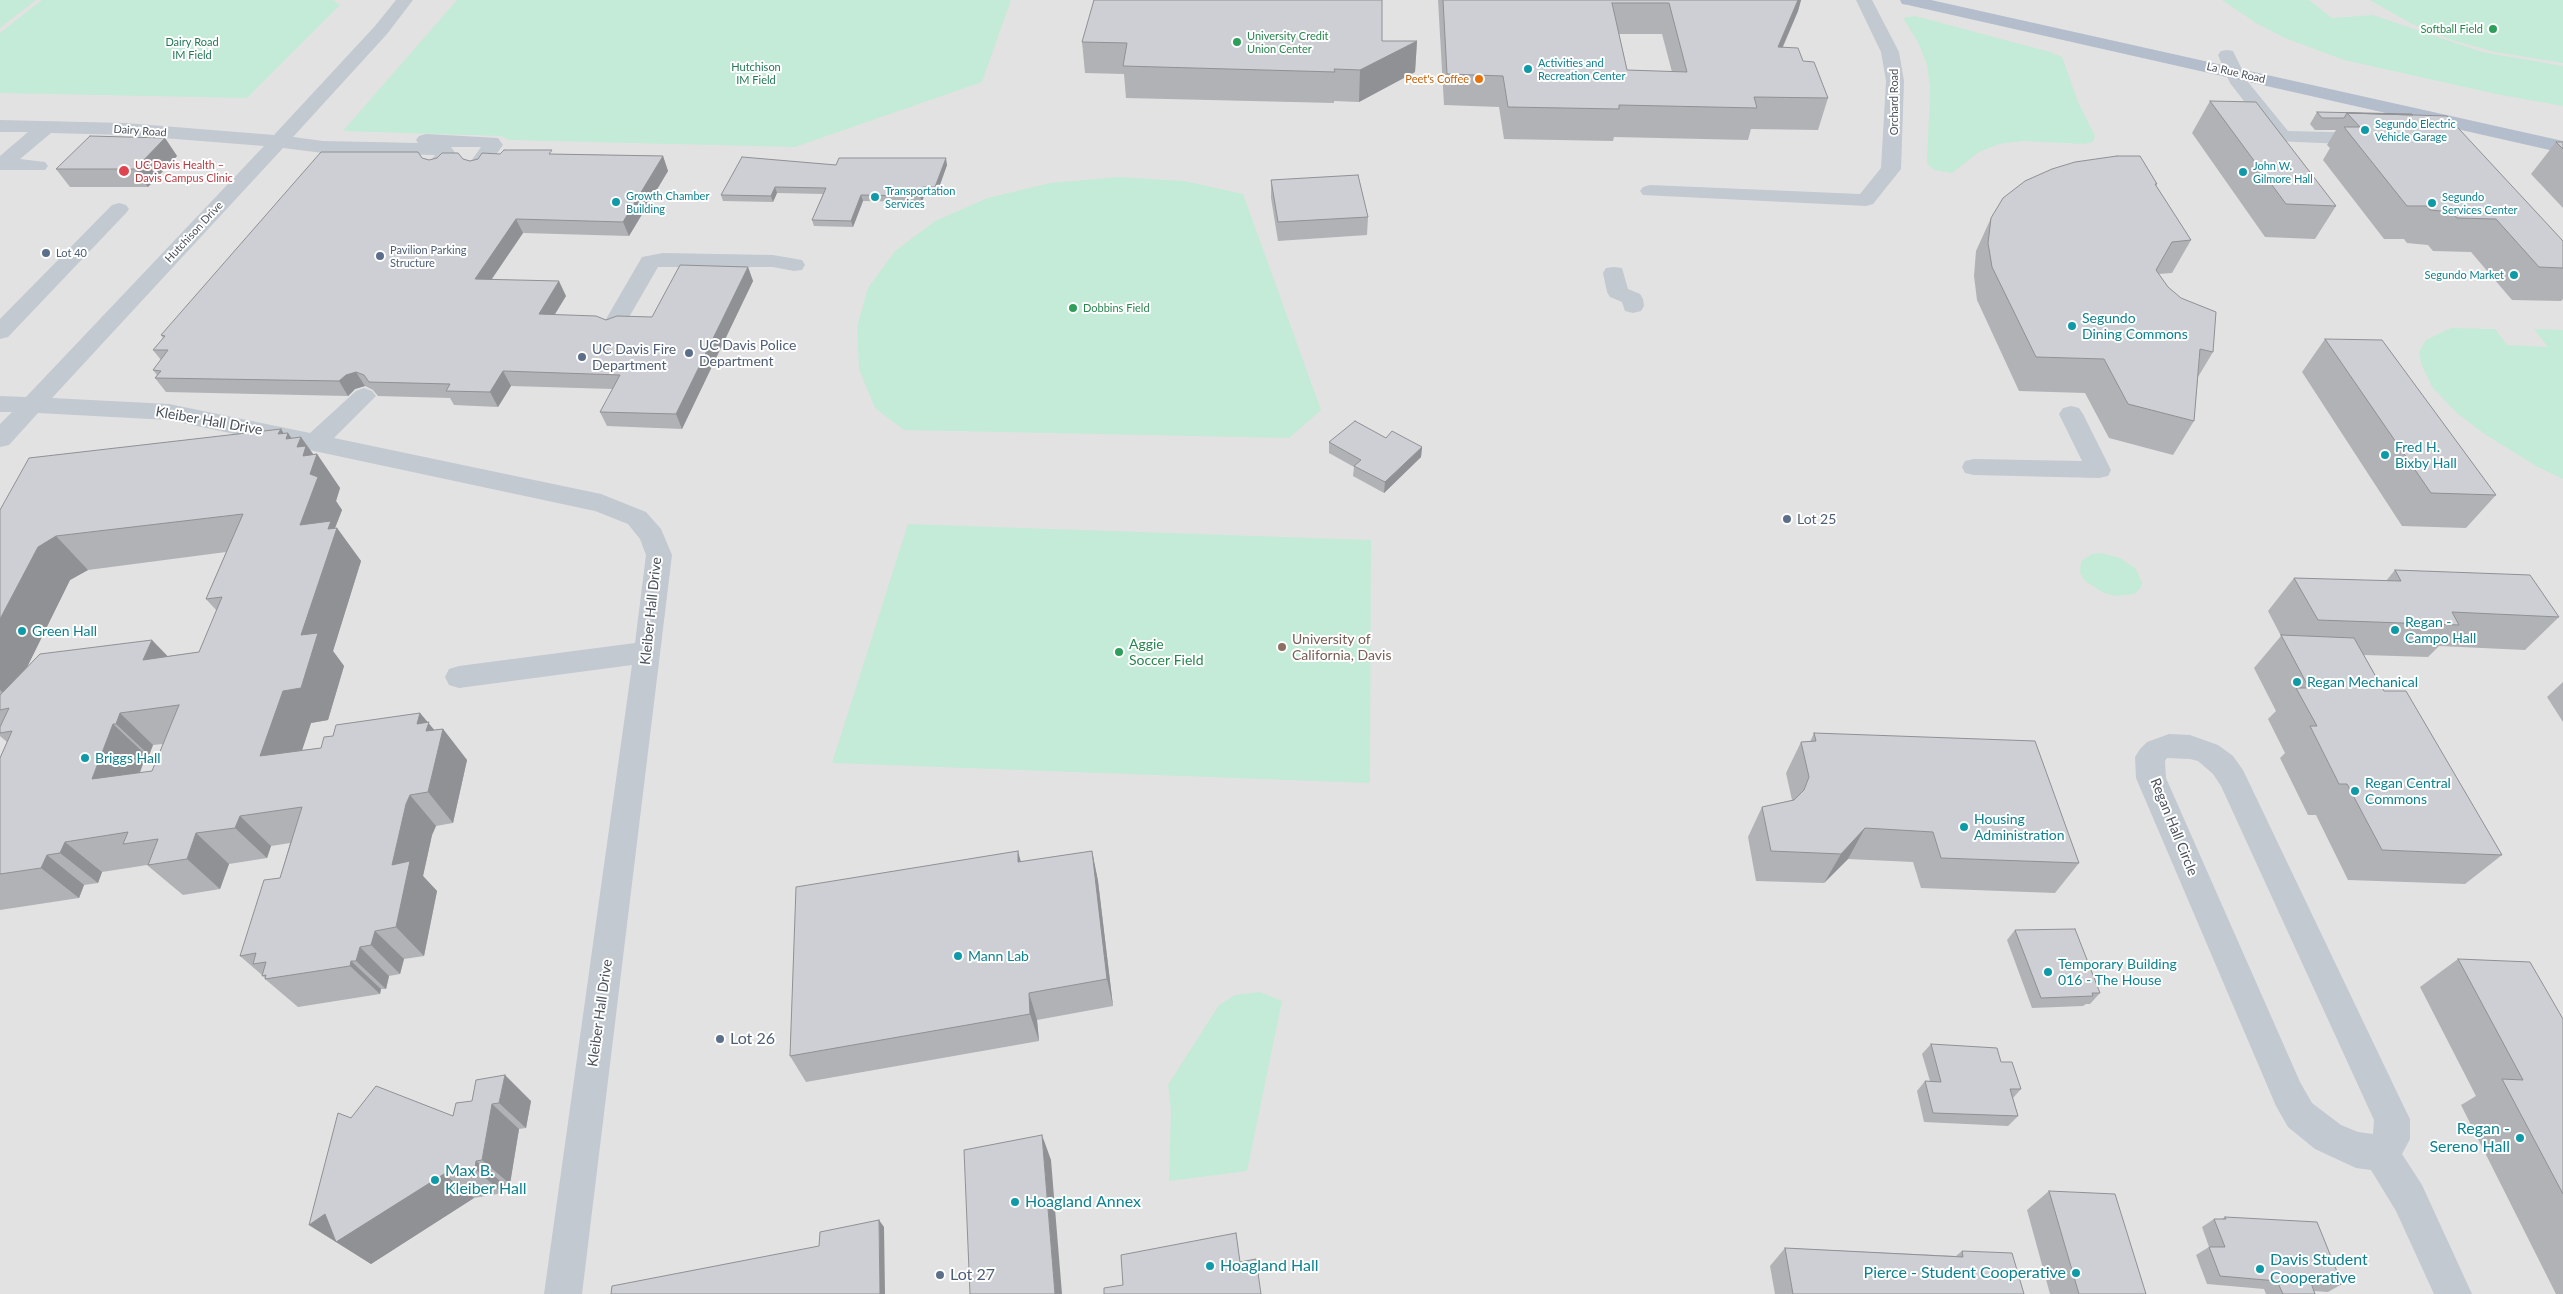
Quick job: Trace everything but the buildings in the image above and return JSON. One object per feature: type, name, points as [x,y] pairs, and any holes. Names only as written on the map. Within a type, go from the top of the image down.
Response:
[{"type":"main road","name":"La Rue Road","points":[[1908,0],[2230,64],[2562,143]]},
{"type":"main road","name":"La Rue Road","points":[[1976,0],[2464,125],[2562,143]]},
{"type":"street","name":"Hutchison Drive","points":[[0,439],[279,141],[381,30],[405,0]]},
{"type":"street","name":"Orchard Road","points":[[1650,191],[1866,200],[1891,168],[1895,70],[1890,52],[1864,0]]},
{"type":"street","points":[[2230,64],[2249,98],[2282,138],[2391,140]]},
{"type":"street","points":[[2442,139],[2459,133],[2464,125]]},
{"type":"street","name":"Dairy Road","points":[[0,126],[125,129],[279,141]]},
{"type":"street","points":[[1,164],[46,127]]},
{"type":"street","points":[[279,141],[330,138],[491,142],[493,145],[477,167]]},
{"type":"street","points":[[279,141],[426,160]]},
{"type":"street","points":[[1,164],[38,166]]},
{"type":"street","points":[[0,332],[119,209]]},
{"type":"street","points":[[613,326],[650,262],[663,259],[763,261],[794,265]]},
{"type":"street","points":[[1614,273],[1618,292],[1632,299],[1633,306]]},
{"type":"street","points":[[315,442],[364,396]]},
{"type":"street","name":"Kleiber Hall Drive","points":[[0,404],[88,406],[169,412],[601,503],[637,518],[652,535],[659,555],[648,652],[563,1294]]},
{"type":"street","points":[[1974,467],[2099,470],[2071,414]]},
{"type":"street","points":[[459,677],[648,652]]},
{"type":"street","name":"Regan Hall Circle","points":[[2169,746],[2190,747],[2208,753],[2223,765],[2234,779],[2392,1119],[2392,1139],[2381,1153],[2356,1150],[2328,1137],[2300,1116],[2151,778],[2150,757],[2157,750],[2169,746]]},
{"type":"street","points":[[2381,1153],[2410,1198],[2453,1294]]},
{"type":"shaded area","name":"University of California, Davis","points":[[0,0],[2563,0],[2563,1294],[0,1294]]},
{"type":"green space","points":[[0,0],[36,0],[0,28]]},
{"type":"green space","name":"Dairy Road IM Field","points":[[42,0],[333,0],[340,5],[247,98],[0,93],[0,33]]},
{"type":"green space","name":"Hutchison IM Field","points":[[457,0],[1011,0],[982,82],[795,147],[509,140],[501,136],[343,131]]},
{"type":"green space","points":[[2222,0],[2309,0],[2332,18],[2373,15],[2482,52],[2563,66],[2563,106],[2496,94],[2344,60],[2285,38],[2256,23]]},
{"type":"green space","name":"Softball Field","points":[[2370,0],[2563,0],[2563,63],[2495,52],[2452,40],[2412,24]]},
{"type":"green space","points":[[1915,16],[2050,52],[2062,57],[2078,102],[2095,136],[2093,142],[2084,144],[2023,141],[1999,144],[1979,152],[1952,173],[1934,170],[1927,163],[1930,88],[1927,65],[1918,42],[1903,18]]},
{"type":"green space","name":"Dobbins Field","points":[[1119,177],[1184,181],[1243,194],[1321,410],[1289,438],[904,430],[875,408],[859,369],[857,327],[868,288],[895,251],[935,221],[988,198],[1050,183]]},
{"type":"green space","points":[[2451,328],[2495,329],[2507,345],[2548,347],[2534,329],[2563,330],[2563,479],[2538,467],[2486,435],[2457,413],[2432,387],[2421,363],[2419,352],[2426,340]]},
{"type":"green space","name":"Aggie Soccer Field","points":[[908,524],[1371,540],[1370,783],[832,763]]},
{"type":"green space","points":[[2101,553],[2120,558],[2136,569],[2142,583],[2140,589],[2134,594],[2115,596],[2104,593],[2085,581],[2080,573],[2081,561],[2092,554]]},
{"type":"green space","points":[[1260,992],[1282,1001],[1247,1171],[1169,1181],[1171,1110],[1168,1085],[1219,1005],[1235,995]]},
{"type":"place","name":"Softball Field","points":[[2493,29]]},
{"type":"place","name":"University Credit Union Center","points":[[1237,42]]},
{"type":"place","name":"Activities and Recreation Center","points":[[1528,69]]},
{"type":"place","name":"Peet's Coffee","points":[[1479,79]]},
{"type":"place","name":"Segundo Electric Vehicle Garage","points":[[2365,130]]},
{"type":"place","name":"UC Davis Health – Davis Campus Clinic","points":[[124,171]]},
{"type":"place","name":"John W. Gilmore Hall","points":[[2243,172]]},
{"type":"place","name":"Transportation Services","points":[[875,197]]},
{"type":"place","name":"Growth Chamber Building","points":[[616,202]]},
{"type":"place","name":"Segundo Services Center","points":[[2432,203]]},
{"type":"place","name":"Lot 40","points":[[46,253]]},
{"type":"place","name":"Pavilion Parking Structure","points":[[380,256]]},
{"type":"place","name":"Segundo Market","points":[[2514,275]]},
{"type":"place","name":"Dobbins Field","points":[[1073,308]]},
{"type":"place","name":"Segundo Dining Commons","points":[[2072,326]]},
{"type":"place","name":"UC Davis Police Department","points":[[689,353]]},
{"type":"place","name":"UC Davis Fire Department","points":[[582,357]]},
{"type":"place","name":"Fred H. Bixby Hall","points":[[2385,455]]},
{"type":"place","name":"Lot 25","points":[[1787,519]]},
{"type":"place","name":"Regan - Campo Hall","points":[[2395,630]]},
{"type":"place","name":"Green Hall","points":[[22,631]]},
{"type":"place","name":"University of California, Davis","points":[[1282,647]]},
{"type":"place","name":"Aggie Soccer Field","points":[[1119,652]]},
{"type":"place","name":"Regan Mechanical","points":[[2297,682]]},
{"type":"place","name":"Briggs Hall","points":[[85,758]]},
{"type":"place","name":"Regan Central Commons","points":[[2355,791]]},
{"type":"place","name":"Housing Administration","points":[[1964,827]]},
{"type":"place","name":"Mann Lab","points":[[958,956]]},
{"type":"place","name":"Temporary Building 016 - The House","points":[[2048,972]]},
{"type":"place","name":"Lot 26","points":[[720,1039]]},
{"type":"place","name":"Regan - Sereno Hall","points":[[2520,1138]]},
{"type":"place","name":"Max B. Kleiber Hall","points":[[435,1180]]},
{"type":"place","name":"Hoagland Annex","points":[[1015,1202]]},
{"type":"place","name":"Hoagland Hall","points":[[1210,1266]]},
{"type":"place","name":"Davis Student Cooperative","points":[[2260,1269]]},
{"type":"place","name":"Pierce - Student Cooperative","points":[[2076,1273]]},
{"type":"place","name":"Lot 27","points":[[940,1275]]}]
